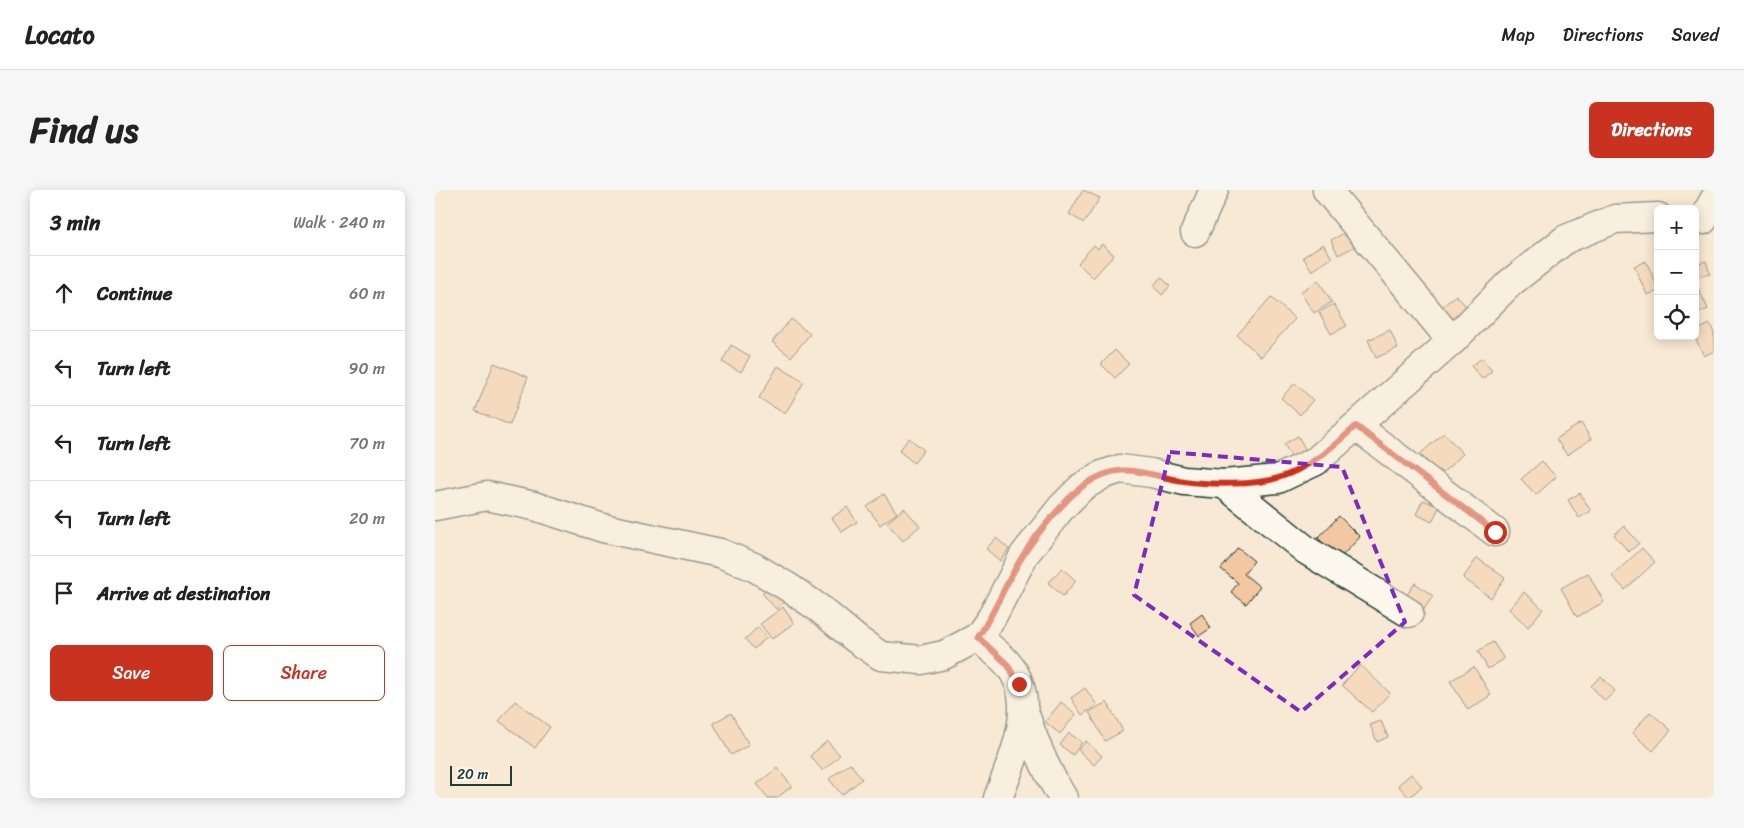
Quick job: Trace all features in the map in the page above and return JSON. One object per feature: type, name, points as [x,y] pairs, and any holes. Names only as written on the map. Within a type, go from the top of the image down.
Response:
[{"type":"street","points":[[1195,232],[1214,190]]},
{"type":"street","points":[[1327,190],[1452,341]]},
{"type":"street","points":[[435,506],[487,496],[535,506],[603,528],[720,552],[754,567],[788,587],[881,656],[921,660],[944,654],[978,637],[992,617],[1024,554],[1061,508],[1082,487],[1102,475],[1119,469],[1151,473],[1184,481],[1224,484],[1277,478],[1316,461],[1452,341],[1510,283],[1566,239],[1615,219],[1654,217]]},
{"type":"street","points":[[1356,426],[1495,532]]},
{"type":"street","points":[[1224,484],[1306,550],[1409,613]]},
{"type":"street","points":[[978,637],[1007,664],[1019,684],[1023,708],[1036,748],[1047,774],[1063,798]]},
{"type":"street","points":[[998,798],[1019,738],[1023,708]]},
{"type":"highlighted area","points":[[1170,452],[1342,467],[1405,622],[1301,712],[1134,595]]},
{"type":"building","points":[[1083,190],[1100,198],[1084,223],[1069,214]]},
{"type":"building","points":[[1350,230],[1358,245],[1338,255],[1331,240]]},
{"type":"building","points":[[1102,244],[1114,255],[1093,278],[1078,263],[1094,245],[1098,249]]},
{"type":"building","points":[[1323,244],[1332,258],[1312,271],[1303,257]]},
{"type":"building","points":[[1646,261],[1654,279],[1654,292],[1647,295],[1634,266]]},
{"type":"building","points":[[1706,261],[1710,274],[1699,277],[1699,263]]},
{"type":"building","points":[[1161,277],[1170,286],[1162,295],[1153,286]]},
{"type":"building","points":[[1318,280],[1332,302],[1314,313],[1300,292]]},
{"type":"building","points":[[1699,290],[1708,309],[1699,313]]},
{"type":"building","points":[[1456,295],[1472,313],[1459,325],[1442,307]]},
{"type":"building","points":[[1271,297],[1295,319],[1261,357],[1237,335]]},
{"type":"building","points":[[1334,304],[1347,326],[1331,334],[1319,312]]},
{"type":"building","points":[[791,319],[810,334],[791,357],[772,342]]},
{"type":"building","points":[[1710,324],[1714,333],[1714,351],[1704,356],[1696,340],[1699,340],[1699,329]]},
{"type":"building","points":[[1390,330],[1398,348],[1376,358],[1368,340]]},
{"type":"building","points":[[731,345],[750,356],[741,372],[722,362]]},
{"type":"building","points":[[1115,350],[1129,364],[1115,378],[1101,364]]},
{"type":"building","points":[[1482,358],[1492,371],[1482,379],[1471,366]]},
{"type":"building","points":[[494,363],[528,377],[510,425],[475,411]]},
{"type":"building","points":[[778,366],[804,382],[785,414],[759,398]]},
{"type":"building","points":[[1295,383],[1313,400],[1300,415],[1281,398]]},
{"type":"building","points":[[1581,423],[1591,439],[1567,455],[1556,439]]},
{"type":"building","points":[[1444,433],[1463,454],[1440,475],[1420,454]]},
{"type":"building","points":[[1298,436],[1307,452],[1293,460],[1284,444]]},
{"type":"building","points":[[909,438],[924,450],[914,463],[899,451]]},
{"type":"building","points":[[1542,461],[1556,477],[1536,495],[1521,479]]},
{"type":"building","points":[[1580,493],[1591,511],[1579,518],[1568,500]]},
{"type":"building","points":[[884,494],[897,513],[880,525],[867,507]]},
{"type":"building","points":[[1423,500],[1439,507],[1432,522],[1416,514]]},
{"type":"building","points":[[847,507],[857,522],[842,532],[832,518]]},
{"type":"building","points":[[904,508],[920,526],[903,541],[887,523]]},
{"type":"building","points":[[1339,516],[1360,537],[1339,559],[1318,538]]},
{"type":"building","points":[[1624,526],[1639,543],[1629,552],[1614,535]]},
{"type":"building","points":[[996,538],[1009,549],[1000,561],[986,549]]},
{"type":"building","points":[[1238,548],[1254,561],[1244,574],[1260,587],[1246,604],[1231,592],[1238,583],[1221,569]]},
{"type":"building","points":[[1642,548],[1655,562],[1625,590],[1612,576]]},
{"type":"building","points":[[1477,558],[1505,578],[1491,598],[1463,578]]},
{"type":"building","points":[[1062,568],[1076,581],[1063,596],[1048,583]]},
{"type":"building","points":[[1588,573],[1604,602],[1577,617],[1561,588]]},
{"type":"building","points":[[775,582],[789,598],[776,609],[762,593]]},
{"type":"building","points":[[1415,583],[1433,596],[1422,612],[1404,599]]},
{"type":"building","points":[[1524,592],[1543,609],[1528,627],[1509,609]]},
{"type":"building","points":[[783,607],[794,623],[772,639],[760,624]]},
{"type":"building","points":[[1202,614],[1211,628],[1199,636],[1190,623]]},
{"type":"building","points":[[758,627],[767,637],[754,649],[745,639]]},
{"type":"building","points":[[1493,642],[1504,659],[1488,669],[1478,651]]},
{"type":"building","points":[[1360,665],[1390,693],[1372,712],[1342,685]]},
{"type":"building","points":[[1474,667],[1491,695],[1468,710],[1450,681]]},
{"type":"building","points":[[1601,676],[1615,691],[1605,701],[1591,686]]},
{"type":"building","points":[[1085,688],[1097,705],[1082,715],[1071,698]]},
{"type":"building","points":[[515,701],[550,727],[535,748],[499,721]]},
{"type":"building","points":[[1061,702],[1076,714],[1060,734],[1045,722]]},
{"type":"building","points":[[1107,702],[1123,731],[1105,741],[1089,712]]},
{"type":"building","points":[[1650,712],[1671,730],[1653,751],[1632,733]]},
{"type":"building","points":[[731,713],[749,745],[731,755],[713,723]]},
{"type":"building","points":[[1381,721],[1388,737],[1377,742],[1370,725]]},
{"type":"building","points":[[1069,733],[1082,742],[1073,755],[1060,745]]},
{"type":"building","points":[[827,741],[840,755],[823,771],[810,756]]},
{"type":"building","points":[[1086,741],[1102,756],[1094,765],[1078,750]]},
{"type":"building","points":[[850,763],[862,779],[842,795],[829,779]]},
{"type":"building","points":[[777,768],[792,786],[777,798],[768,798],[757,784]]},
{"type":"building","points":[[1411,774],[1422,786],[1409,798],[1398,785]]},
{"type":"route","points":[[1019,684],[1007,664],[978,637],[992,617],[1024,554],[1061,508],[1082,487],[1102,475],[1119,469],[1151,473],[1184,481],[1224,484],[1277,478],[1316,461],[1356,426],[1495,532]]}]
